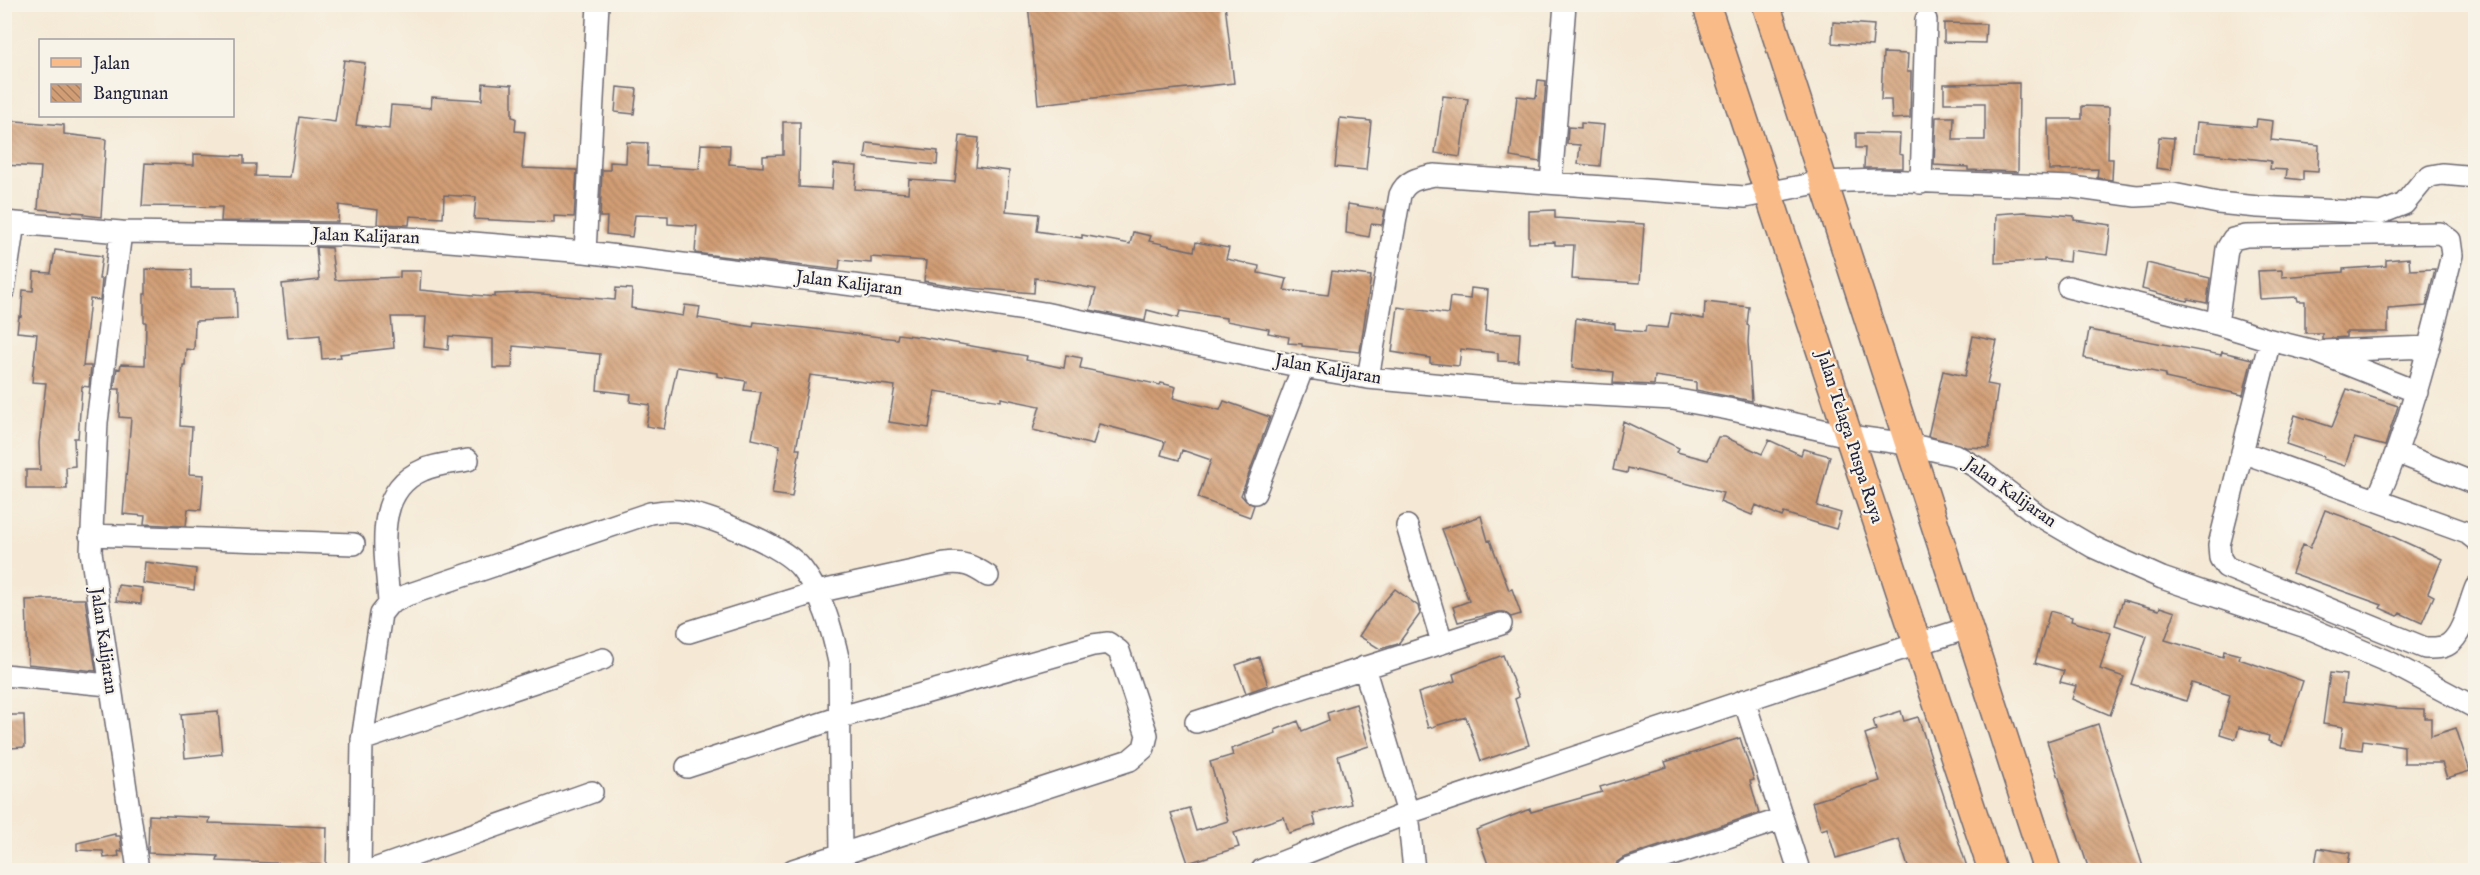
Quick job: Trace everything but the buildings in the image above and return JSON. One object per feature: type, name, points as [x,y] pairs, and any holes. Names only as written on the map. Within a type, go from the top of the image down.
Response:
[{"type":"main road","name":"Jalan Telaga Puspa Raya","points":[[1706,4],[1992,870]]},
{"type":"main road","points":[[1766,4],[2047,870]]},
{"type":"street","points":[[585,252],[597,4]]},
{"type":"street","points":[[1551,183],[1564,4]]},
{"type":"street","points":[[1922,183],[1926,20]]},
{"type":"street","points":[[1368,378],[1403,187],[1418,178],[1434,175],[1713,196],[1744,196],[1822,182],[1879,180],[2072,188],[2136,196],[2173,195],[2258,207],[2381,213],[2404,204],[2423,181],[2431,176],[2442,174],[2475,177]]},
{"type":"street","points":[[4,290],[9,222]]},
{"type":"street","name":"Jalan Kalijaran","points":[[9,222],[121,232],[344,235],[585,252],[910,292],[1044,313],[1303,367],[1368,378],[1487,389],[1673,399],[1849,436],[1908,444],[1955,455],[1976,466],[2038,515],[2093,547],[2132,566],[2309,628],[2393,664],[2475,708]]},
{"type":"street","name":"Jalan Kalijaran","points":[[121,232],[97,422],[90,535],[94,582],[138,870]]},
{"type":"street","points":[[2217,324],[2227,249],[2233,239],[2246,236],[2440,233],[2450,240],[2452,255],[2417,392],[2398,453],[2377,500]]},
{"type":"street","points":[[2068,287],[2314,351],[2417,392]]},
{"type":"street","points":[[2270,340],[2219,545],[2220,558],[2226,567],[2425,648],[2442,647],[2449,644],[2457,635],[2475,586]]},
{"type":"street","points":[[2314,351],[2429,347]]},
{"type":"street","points":[[1255,493],[1303,367]]},
{"type":"street","points":[[2242,452],[2467,533],[2475,540]]},
{"type":"street","points":[[2398,453],[2475,484]]},
{"type":"street","points":[[389,604],[386,535],[387,513],[393,493],[404,481],[423,469],[468,460]]},
{"type":"street","points":[[360,870],[362,740],[381,614],[389,604],[407,595],[650,513],[675,511],[692,514],[741,531],[792,558],[817,592],[833,631],[839,662],[843,863]]},
{"type":"street","points":[[1407,526],[1442,642]]},
{"type":"street","points":[[90,535],[354,544]]},
{"type":"street","points":[[689,632],[817,592],[953,563],[970,564],[988,576]]},
{"type":"street","points":[[1196,722],[1501,624]]},
{"type":"street","points":[[1262,870],[1408,813],[1744,700],[1968,628]]},
{"type":"street","points":[[687,767],[841,717],[1093,645],[1108,643],[1114,645],[1123,659],[1147,735],[1144,748],[1130,760],[843,863],[793,870]]},
{"type":"street","points":[[362,740],[603,659]]},
{"type":"street","points":[[1364,668],[1408,813],[1414,870]]},
{"type":"street","points":[[4,675],[109,685]]},
{"type":"street","points":[[1744,700],[1799,870]]},
{"type":"street","points":[[372,870],[592,792]]},
{"type":"street","points":[[1627,870],[1782,819]]}]
